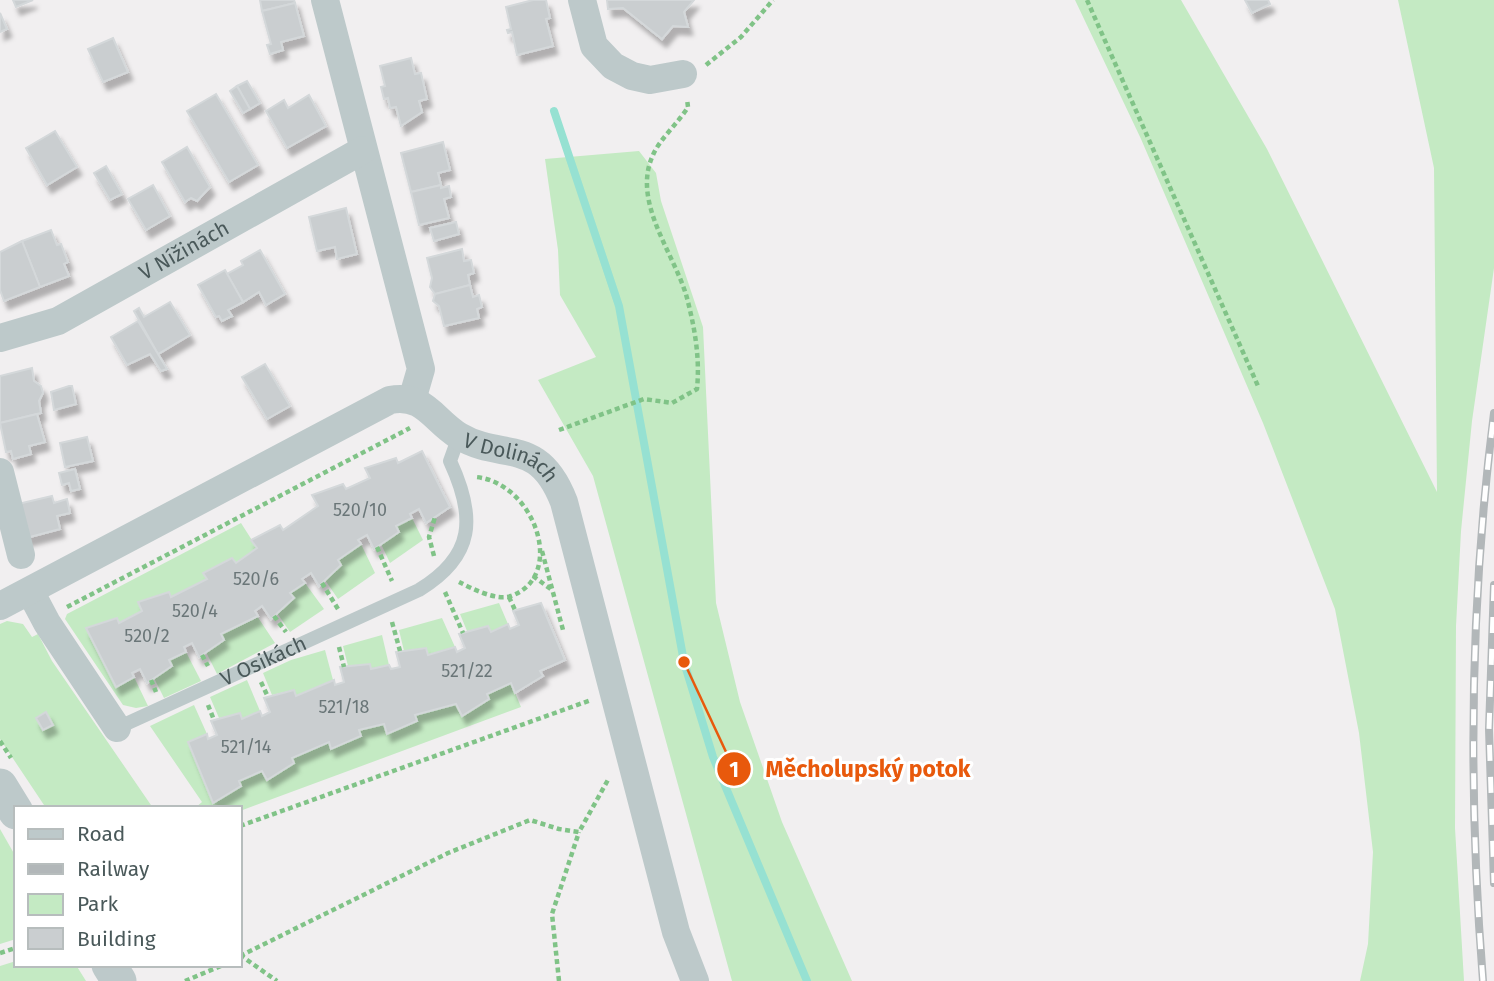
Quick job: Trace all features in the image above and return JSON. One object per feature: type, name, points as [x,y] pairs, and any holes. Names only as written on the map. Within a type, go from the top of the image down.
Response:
[{"type":"street","points":[[0,606],[390,400],[412,400],[421,369],[325,0]]},
{"type":"street","points":[[582,0],[594,46],[613,66],[632,76],[650,80],[683,74]]},
{"type":"street","name":"V Nížinách","points":[[0,338],[58,321],[363,150]]},
{"type":"street","name":"V Dolinách","points":[[412,400],[450,439],[514,450],[532,458],[558,486],[676,932],[695,981]]},
{"type":"street","points":[[0,472],[21,555]]},
{"type":"street","name":"V Osikách","points":[[30,591],[47,623],[117,728]]},
{"type":"street","points":[[0,786],[14,808]]},
{"type":"lane","points":[[442,574],[454,563],[466,532],[467,503],[458,478],[450,439]]},
{"type":"lane","name":"V Osikách","points":[[117,728],[394,601],[442,574]]},
{"type":"path","points":[[559,430],[643,399],[672,403],[696,389],[700,360],[687,297],[672,256],[654,220],[647,190],[653,154],[688,107],[683,74],[700,70],[741,37],[773,0]]},
{"type":"path","points":[[1087,0],[1258,386]]},
{"type":"path","points":[[59,612],[417,425],[450,439]]},
{"type":"path","points":[[458,478],[479,477],[495,481],[520,498],[534,524],[563,630]]},
{"type":"path","points":[[435,517],[430,546],[463,633]]},
{"type":"path","points":[[377,547],[394,601],[400,652]]},
{"type":"path","points":[[442,574],[482,593],[509,597],[522,589],[533,576],[541,550]]},
{"type":"path","points":[[533,576],[552,591]]},
{"type":"path","points":[[322,583],[347,623]]},
{"type":"path","points":[[509,597],[515,610]]},
{"type":"path","points":[[242,825],[583,703],[615,694]]},
{"type":"path","points":[[559,981],[552,914],[579,832],[610,776],[626,738]]},
{"type":"path","points":[[242,955],[447,853],[530,820],[579,832]]},
{"type":"path","points":[[242,957],[277,981]]},
{"type":"path","points":[[185,981],[218,967]]},
{"type":"green space","points":[[1075,0],[1181,0],[1267,149],[1437,492],[1434,168],[1398,0],[1494,0],[1494,268],[1472,421],[1461,531],[1456,626],[1455,828],[1464,981],[1360,981],[1368,944],[1373,852],[1359,733],[1335,609],[1263,423],[1141,139]]},
{"type":"green space","points":[[639,151],[656,173],[661,201],[703,327],[716,603],[740,702],[782,822],[852,981],[732,981],[593,476],[538,380],[596,357],[560,295],[558,250],[545,159]]},
{"type":"green space","points":[[412,518],[423,540],[390,563],[381,544],[396,526]]},
{"type":"green space","points":[[241,523],[257,548],[236,563],[232,558],[203,573],[207,579],[171,597],[168,592],[138,602],[142,611],[119,623],[116,618],[86,628],[115,686],[134,677],[148,706],[136,708],[123,705],[65,619],[67,614]]},
{"type":"green space","points":[[361,544],[375,573],[338,599],[325,580],[341,565],[338,560]]},
{"type":"green space","points":[[305,583],[324,609],[290,632],[277,613],[290,593]]},
{"type":"green space","points":[[499,603],[508,624],[491,632],[488,626],[467,631],[460,614]]},
{"type":"green space","points":[[257,616],[275,643],[217,674],[206,652],[224,640],[221,634]]},
{"type":"green space","points":[[442,618],[455,647],[428,655],[426,648],[404,651],[399,630]]},
{"type":"green space","points":[[7,621],[23,624],[32,637],[38,634],[52,661],[152,806],[45,806],[0,739],[0,624]]},
{"type":"green space","points":[[382,635],[389,665],[371,669],[370,664],[348,666],[343,646]]},
{"type":"green space","points":[[325,650],[333,680],[296,696],[293,690],[272,695],[263,673],[291,660]]},
{"type":"green space","points":[[186,652],[201,681],[164,698],[154,678],[169,660]]},
{"type":"green space","points":[[247,680],[260,711],[242,719],[240,713],[219,718],[210,697]]},
{"type":"green space","points":[[511,683],[521,707],[242,810],[242,806],[197,806],[202,802],[150,726],[194,705],[207,734],[188,743],[213,803],[241,786],[239,781],[262,771],[267,780],[294,763],[292,758],[329,742],[331,749],[360,736],[359,730],[417,721],[415,715],[456,704],[462,716],[489,699],[487,694]]},
{"type":"green space","points":[[0,829],[14,854],[14,940],[0,944]]},
{"type":"green space","points":[[14,962],[14,967],[77,967],[86,981],[0,981],[0,966]]},
{"type":"building","points":[[13,0],[33,0],[16,7]]},
{"type":"building","points":[[260,0],[294,0],[295,3],[262,11]]},
{"type":"building","points":[[533,0],[546,0],[550,18],[546,19],[553,46],[517,55],[512,32],[508,33],[507,30],[511,29],[506,7]]},
{"type":"building","points":[[607,0],[694,0],[684,12],[688,27],[673,26],[662,39],[623,8],[608,9]]},
{"type":"building","points":[[1245,0],[1268,0],[1270,4],[1252,13]]},
{"type":"building","points":[[295,3],[304,36],[281,42],[283,50],[270,54],[267,45],[271,44],[262,11]]},
{"type":"building","points":[[0,13],[7,29],[0,32]]},
{"type":"building","points":[[113,38],[128,72],[103,82],[88,49]]},
{"type":"building","points":[[411,58],[415,74],[421,73],[427,99],[419,101],[422,112],[401,126],[396,107],[390,108],[388,98],[384,99],[381,87],[385,86],[380,66]]},
{"type":"building","points":[[247,81],[260,103],[250,109],[237,86]]},
{"type":"building","points":[[237,86],[250,109],[243,113],[230,91]]},
{"type":"building","points":[[216,94],[258,165],[229,182],[187,111]]},
{"type":"building","points":[[309,95],[326,126],[287,148],[266,111],[284,100],[288,108]]},
{"type":"building","points":[[55,131],[77,167],[47,185],[26,148]]},
{"type":"building","points":[[443,142],[450,170],[438,173],[441,185],[411,192],[401,153]]},
{"type":"building","points":[[187,147],[210,187],[197,201],[191,198],[185,202],[162,162]]},
{"type":"building","points":[[106,166],[122,194],[110,200],[94,173]]},
{"type":"building","points":[[153,185],[170,216],[146,230],[128,199]]},
{"type":"building","points":[[441,185],[441,188],[449,186],[451,197],[444,199],[449,218],[419,225],[411,192]]},
{"type":"building","points":[[346,208],[357,254],[337,259],[335,247],[317,251],[309,217]]},
{"type":"building","points":[[456,222],[459,234],[434,241],[430,228]]},
{"type":"building","points":[[51,230],[57,245],[61,244],[68,262],[64,264],[69,276],[40,287],[22,241]]},
{"type":"building","points":[[22,241],[40,287],[4,301],[0,290],[0,252]]},
{"type":"building","points":[[462,249],[464,261],[471,260],[474,273],[468,275],[470,285],[435,294],[430,287],[432,278],[427,258]]},
{"type":"building","points":[[260,250],[285,294],[266,305],[259,292],[243,302],[227,274],[243,265],[241,261]]},
{"type":"building","points":[[225,270],[243,302],[228,310],[232,316],[222,321],[219,316],[216,317],[198,285]]},
{"type":"building","points":[[470,285],[473,297],[479,295],[482,307],[477,309],[479,318],[444,326],[439,306],[433,301],[435,294]]},
{"type":"building","points":[[170,302],[190,335],[158,354],[134,311],[139,308],[144,317]]},
{"type":"building","points":[[138,321],[167,369],[161,371],[150,354],[127,365],[111,337]]},
{"type":"building","points":[[265,364],[290,406],[267,419],[242,377]]},
{"type":"building","points":[[32,368],[34,381],[41,386],[43,393],[39,401],[41,413],[0,423],[0,376]]},
{"type":"building","points":[[72,386],[76,404],[54,410],[51,392]]},
{"type":"building","points":[[37,414],[45,442],[29,446],[31,454],[13,459],[11,451],[6,452],[0,423]]},
{"type":"building","points":[[87,437],[93,461],[65,467],[60,443]]},
{"type":"building","points":[[422,451],[450,507],[426,523],[419,509],[410,514],[412,518],[396,526],[399,532],[374,549],[367,535],[358,540],[361,544],[338,560],[341,565],[319,586],[311,573],[302,579],[305,583],[290,593],[294,598],[271,619],[262,606],[255,611],[258,616],[221,634],[224,640],[199,657],[192,643],[184,647],[186,652],[169,660],[172,666],[147,683],[140,669],[132,673],[134,677],[116,687],[86,628],[117,618],[119,623],[142,611],[138,602],[169,592],[171,597],[207,579],[203,573],[232,558],[236,563],[257,548],[251,540],[280,525],[283,530],[318,506],[312,495],[343,484],[346,489],[370,478],[365,468],[396,458],[398,463]]},
{"type":"building","points":[[75,469],[80,489],[71,491],[69,483],[62,485],[59,473]]},
{"type":"building","points":[[52,496],[54,503],[67,499],[70,513],[57,516],[60,529],[26,538],[18,504]]},
{"type":"building","points":[[541,603],[565,660],[540,671],[543,676],[515,693],[511,683],[487,694],[489,699],[462,716],[456,704],[415,715],[417,721],[387,734],[384,724],[359,730],[361,736],[331,749],[329,742],[292,758],[294,763],[267,780],[262,771],[239,781],[241,786],[213,803],[188,742],[207,734],[208,739],[217,735],[211,721],[240,713],[242,719],[260,711],[262,716],[270,712],[264,698],[294,690],[296,696],[334,680],[335,685],[344,682],[340,667],[370,664],[371,669],[389,665],[391,669],[400,667],[396,652],[426,648],[428,655],[455,647],[457,652],[465,648],[459,634],[488,626],[491,632],[508,624],[510,629],[519,625],[513,611]]},
{"type":"building","points":[[46,712],[53,725],[43,730],[36,718]]},
{"type":"waterway","points":[[554,111],[619,306],[684,662],[713,757],[807,981]]},
{"type":"railway","points":[[1483,981],[1475,839],[1474,697],[1480,554],[1494,413]]},
{"type":"railway","points":[[1494,585],[1489,729],[1494,883]]},
{"type":"place","name":"Měcholupský potok","points":[[684,662]]}]
